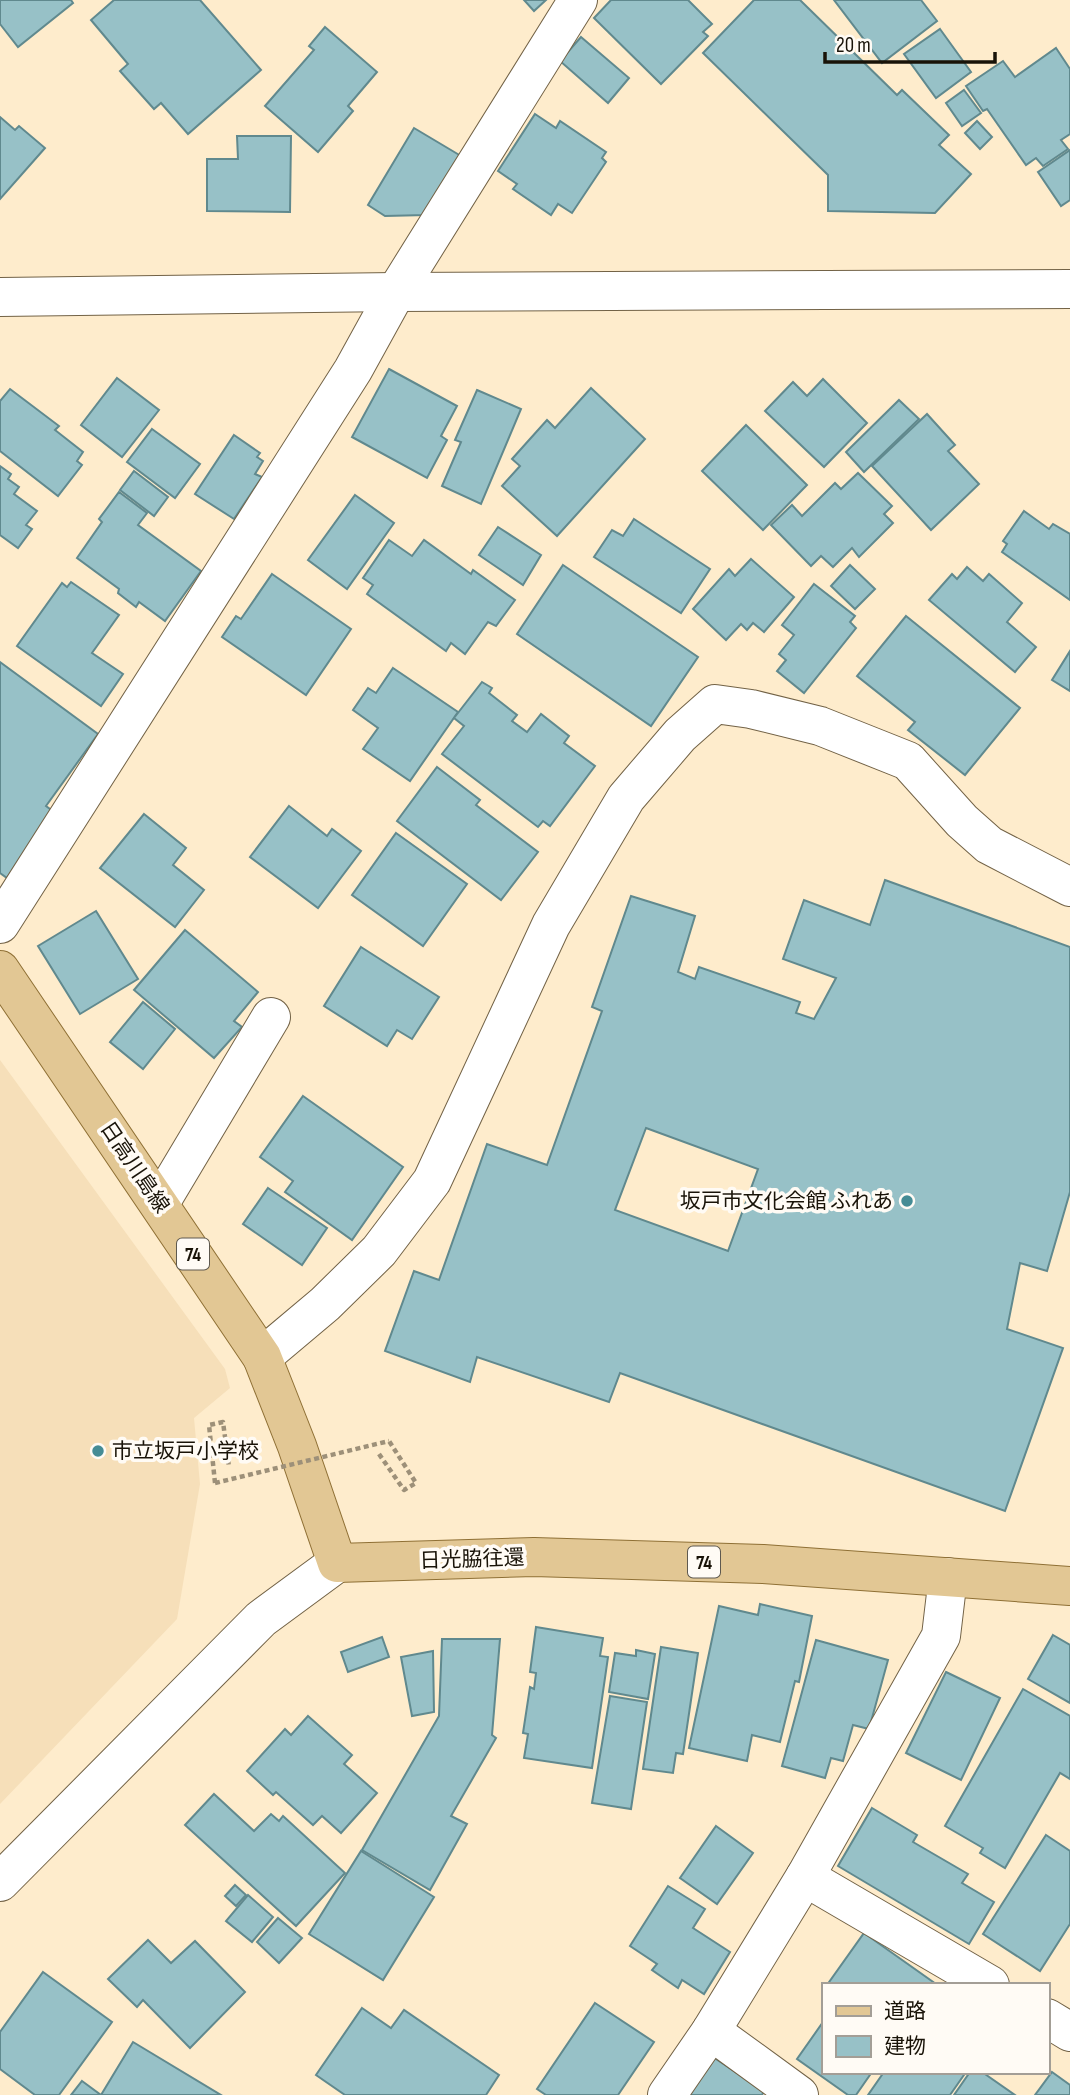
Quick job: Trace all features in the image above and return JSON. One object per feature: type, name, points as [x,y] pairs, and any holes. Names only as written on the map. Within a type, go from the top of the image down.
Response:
[{"type":"main road","name":"日高川島線","points":[[0,970],[262,1357],[297,1446],[337,1563]]},
{"type":"main road","name":"日光脇往還","points":[[337,1563],[534,1557],[763,1564],[1070,1586]]},
{"type":"street","points":[[0,924],[353,370],[397,292],[578,0]]},
{"type":"street","points":[[0,298],[397,292],[1070,289]]},
{"type":"street","points":[[262,1357],[325,1304],[379,1251],[432,1181],[551,925],[626,799],[680,735],[715,704],[751,709],[820,726],[908,761],[962,821],[989,845],[1070,887]]},
{"type":"street","points":[[160,1203],[271,1017]]},
{"type":"street","points":[[0,1882],[242,1636],[337,1563]]},
{"type":"street","points":[[667,2095],[710,2031],[805,1877],[941,1636],[948,1577]]},
{"type":"street","points":[[805,1877],[986,1983]]},
{"type":"street","points":[[1049,2019],[1070,2032]]},
{"type":"street","points":[[710,2031],[799,2095]]},
{"type":"path","points":[[229,1468],[223,1422],[209,1425],[215,1483],[389,1441],[416,1483],[404,1490],[379,1454]]},
{"type":"shaded area","name":"市立坂戸小学校","points":[[0,1060],[225,1369],[230,1388],[194,1418],[200,1484],[177,1619],[0,1804]]},
{"type":"building","points":[[0,0],[71,0],[73,3],[18,47],[0,24]]},
{"type":"building","points":[[114,0],[200,0],[261,70],[188,134],[161,103],[154,109],[120,71],[128,64],[91,20]]},
{"type":"building","points":[[524,0],[546,0],[534,11]]},
{"type":"building","points":[[611,0],[688,0],[712,24],[703,32],[708,36],[661,84],[594,18]]},
{"type":"building","points":[[754,0],[800,0],[897,95],[902,90],[949,135],[939,145],[971,174],[935,213],[828,211],[828,175],[703,53]]},
{"type":"building","points":[[834,0],[921,0],[937,21],[882,63]]},
{"type":"building","points":[[325,27],[377,72],[348,106],[353,111],[318,152],[265,106],[314,50],[309,46]]},
{"type":"building","points":[[940,29],[971,72],[936,98],[904,54]]},
{"type":"building","points":[[581,37],[629,78],[608,103],[560,61]]},
{"type":"building","points":[[1056,48],[1070,69],[1070,134],[1061,140],[1068,149],[1043,166],[1036,158],[1026,165],[987,109],[983,111],[966,86],[1003,61],[1015,77]]},
{"type":"building","points":[[964,90],[981,113],[962,126],[946,103]]},
{"type":"building","points":[[535,114],[556,128],[560,121],[606,152],[602,158],[606,162],[572,213],[558,204],[551,215],[513,189],[517,184],[498,171]]},
{"type":"building","points":[[0,117],[15,130],[19,126],[45,148],[0,199]]},
{"type":"building","points":[[977,121],[992,137],[980,149],[965,133]]},
{"type":"building","points":[[414,128],[461,156],[426,215],[385,216],[368,205]]},
{"type":"building","points":[[237,136],[291,136],[290,212],[207,211],[207,159],[238,159]]},
{"type":"building","points":[[1070,150],[1070,200],[1061,206],[1038,172]]},
{"type":"building","points":[[389,369],[457,406],[441,436],[447,440],[427,478],[352,437]]},
{"type":"building","points":[[117,378],[159,410],[122,457],[81,425]]},
{"type":"building","points":[[823,379],[867,423],[824,467],[765,411],[793,382],[807,396]]},
{"type":"building","points":[[591,388],[645,439],[557,536],[502,486],[520,466],[512,459],[547,420],[555,428]]},
{"type":"building","points":[[10,389],[59,426],[55,430],[83,452],[77,461],[82,465],[58,496],[0,451],[0,401]]},
{"type":"building","points":[[477,390],[521,409],[481,504],[442,486],[461,442],[455,440]]},
{"type":"building","points":[[899,400],[919,419],[864,472],[846,452]]},
{"type":"building","points":[[927,414],[955,445],[948,451],[979,484],[931,530],[872,466]]},
{"type":"building","points":[[746,425],[807,485],[763,530],[702,471]]},
{"type":"building","points":[[152,429],[200,464],[175,498],[127,462]]},
{"type":"building","points":[[234,435],[260,453],[257,457],[263,461],[255,474],[262,477],[234,519],[195,494]]},
{"type":"building","points":[[0,466],[11,474],[8,479],[19,487],[14,494],[37,511],[26,525],[32,529],[18,548],[0,535]]},
{"type":"building","points":[[134,471],[168,497],[154,516],[120,490]]},
{"type":"building","points":[[858,473],[892,506],[884,514],[893,523],[859,557],[852,548],[833,567],[821,556],[811,566],[771,525],[792,505],[802,516],[835,483],[841,489]]},
{"type":"building","points":[[119,492],[147,513],[138,525],[201,571],[165,621],[139,602],[136,607],[118,593],[119,589],[77,558],[102,522],[99,519]]},
{"type":"building","points":[[355,495],[394,523],[347,589],[308,560]]},
{"type":"building","points":[[1024,511],[1049,529],[1053,524],[1070,534],[1070,600],[1002,552],[1007,544],[1003,541]]},
{"type":"building","points":[[634,519],[710,569],[681,613],[594,557],[612,530],[623,536]]},
{"type":"building","points":[[498,527],[541,555],[523,585],[479,555]]},
{"type":"building","points":[[389,540],[412,556],[424,540],[471,574],[473,570],[515,600],[496,626],[488,622],[465,654],[451,643],[446,651],[367,594],[373,585],[363,578]]},
{"type":"building","points":[[751,559],[794,597],[764,632],[753,623],[747,630],[741,624],[726,640],[693,609],[729,569],[735,576]]},
{"type":"building","points":[[563,565],[698,657],[651,726],[517,634]]},
{"type":"building","points":[[850,565],[875,589],[855,609],[831,586]]},
{"type":"building","points":[[967,567],[983,581],[989,574],[1022,603],[1007,622],[1036,647],[1015,672],[929,600],[952,574],[957,579]]},
{"type":"building","points":[[272,574],[351,629],[306,695],[222,637],[236,616],[241,619]]},
{"type":"building","points":[[71,582],[119,615],[92,653],[123,674],[101,706],[17,646],[62,583],[67,587]]},
{"type":"building","points":[[814,584],[855,616],[850,622],[856,628],[804,693],[777,671],[786,660],[779,654],[794,635],[782,625]]},
{"type":"building","points":[[906,616],[1020,708],[965,775],[908,730],[915,722],[857,676]]},
{"type":"building","points":[[1070,651],[1070,691],[1052,680]]},
{"type":"building","points":[[0,662],[98,734],[46,806],[54,812],[7,878],[0,873]]},
{"type":"building","points":[[393,668],[458,712],[410,781],[363,749],[378,728],[353,710],[368,688],[376,693]]},
{"type":"building","points":[[482,682],[492,688],[489,693],[517,715],[512,721],[527,732],[541,714],[569,736],[564,743],[595,766],[550,826],[543,821],[538,827],[442,754],[464,726],[454,718]]},
{"type":"building","points":[[437,767],[480,800],[476,805],[538,852],[501,900],[397,821]]},
{"type":"building","points":[[289,806],[327,836],[332,829],[361,851],[318,908],[250,857]]},
{"type":"building","points":[[144,814],[186,848],[173,865],[204,890],[175,927],[100,868]]},
{"type":"building","points":[[396,833],[467,884],[423,946],[352,895]]},
{"type":"building","name":"坂戸市文化会館 ふれあ","points":[[885,880],[1070,947],[1070,1192],[1047,1271],[1020,1263],[1007,1329],[1063,1348],[1005,1511],[620,1373],[609,1402],[477,1357],[470,1382],[385,1351],[414,1271],[439,1280],[487,1144],[547,1165],[602,1011],[592,1007],[631,896],[695,916],[678,972],[695,979],[699,967],[800,1002],[796,1013],[814,1019],[836,978],[783,959],[804,900],[870,925]],"holes":[[[646,1128],[758,1169],[728,1251],[615,1210]]]},
{"type":"building","points":[[96,911],[138,979],[80,1014],[38,946]]},
{"type":"building","points":[[185,930],[258,992],[234,1021],[242,1027],[214,1058],[134,990]]},
{"type":"building","points":[[361,947],[439,997],[412,1039],[397,1030],[387,1046],[324,1006]]},
{"type":"building","points":[[143,1002],[175,1029],[143,1069],[110,1042]]},
{"type":"building","points":[[303,1096],[403,1167],[352,1240],[285,1192],[293,1181],[260,1157]]},
{"type":"building","points":[[268,1188],[327,1228],[302,1265],[243,1224]]},
{"type":"building","points":[[760,1604],[812,1616],[799,1682],[795,1681],[780,1742],[752,1735],[747,1761],[689,1748],[719,1606],[758,1615]]},
{"type":"building","points":[[536,1627],[603,1638],[600,1656],[608,1657],[592,1768],[524,1758],[528,1734],[523,1733],[530,1687],[534,1689],[536,1673],[530,1672]]},
{"type":"building","points":[[1053,1635],[1070,1645],[1070,1703],[1028,1679]]},
{"type":"building","points":[[382,1637],[389,1657],[348,1672],[341,1652]]},
{"type":"building","points":[[442,1639],[500,1639],[492,1735],[496,1738],[451,1816],[467,1824],[430,1890],[362,1850],[439,1716]]},
{"type":"building","points":[[816,1640],[888,1660],[869,1729],[853,1725],[843,1761],[831,1758],[825,1778],[782,1766]]},
{"type":"building","points":[[661,1647],[698,1653],[683,1754],[676,1753],[673,1773],[643,1769]]},
{"type":"building","points":[[636,1650],[655,1654],[648,1699],[609,1692],[615,1653],[636,1656]]},
{"type":"building","points":[[433,1651],[434,1712],[412,1716],[401,1657]]},
{"type":"building","points":[[946,1672],[1000,1698],[961,1780],[906,1753]]},
{"type":"building","points":[[1023,1689],[1070,1716],[1070,1779],[1060,1773],[1005,1868],[980,1853],[983,1848],[945,1826]]},
{"type":"building","points":[[610,1696],[647,1702],[631,1809],[592,1803]]},
{"type":"building","points":[[308,1716],[352,1755],[344,1764],[377,1793],[341,1833],[322,1816],[313,1825],[276,1792],[273,1795],[247,1771],[285,1729],[291,1735]]},
{"type":"building","points":[[214,1794],[254,1831],[271,1814],[279,1821],[283,1816],[345,1873],[296,1926],[185,1825]]},
{"type":"building","points":[[872,1808],[917,1835],[913,1842],[968,1874],[962,1883],[994,1902],[969,1944],[838,1866]]},
{"type":"building","points":[[716,1826],[753,1853],[717,1904],[680,1878]]},
{"type":"building","points":[[1046,1835],[1070,1851],[1070,1924],[1040,1971],[983,1934]]},
{"type":"building","points":[[361,1851],[434,1897],[383,1980],[309,1934]]},
{"type":"building","points":[[235,1885],[246,1895],[236,1906],[225,1896]]},
{"type":"building","points":[[668,1886],[705,1909],[693,1928],[730,1952],[704,1994],[682,1980],[678,1988],[652,1970],[657,1964],[630,1946]]},
{"type":"building","points":[[248,1895],[273,1917],[252,1942],[226,1921]]},
{"type":"building","points":[[278,1918],[302,1938],[279,1963],[257,1942]]},
{"type":"building","points":[[864,1933],[935,1983],[828,1983]]},
{"type":"building","points":[[148,1940],[171,1963],[195,1941],[245,1992],[190,2048],[143,2000],[137,2007],[108,1979]]},
{"type":"building","points":[[43,1972],[112,2022],[59,2095],[35,2095],[0,2069],[0,2032]]},
{"type":"building","points":[[595,2003],[654,2042],[618,2095],[546,2095],[537,2089]]},
{"type":"building","points":[[362,2008],[391,2028],[404,2010],[499,2075],[486,2095],[345,2095],[316,2075]]},
{"type":"building","points":[[822,2023],[822,2074],[871,2074],[856,2095],[848,2095],[797,2059]]},
{"type":"building","points":[[133,2042],[221,2095],[101,2095]]},
{"type":"building","points":[[713,2057],[764,2091],[762,2095],[687,2095]]},
{"type":"building","points":[[1052,2072],[1070,2085],[1070,2095],[1035,2095]]},
{"type":"building","points":[[883,2074],[965,2074],[950,2095],[868,2095]]},
{"type":"building","points":[[969,2074],[985,2074],[1015,2095],[954,2095]]},
{"type":"building","points":[[82,2081],[101,2095],[71,2095]]},
{"type":"place","name":"坂戸市文化会館 ふれあ","points":[[907,1201]]},
{"type":"place","name":"市立坂戸小学校","points":[[98,1451]]}]
